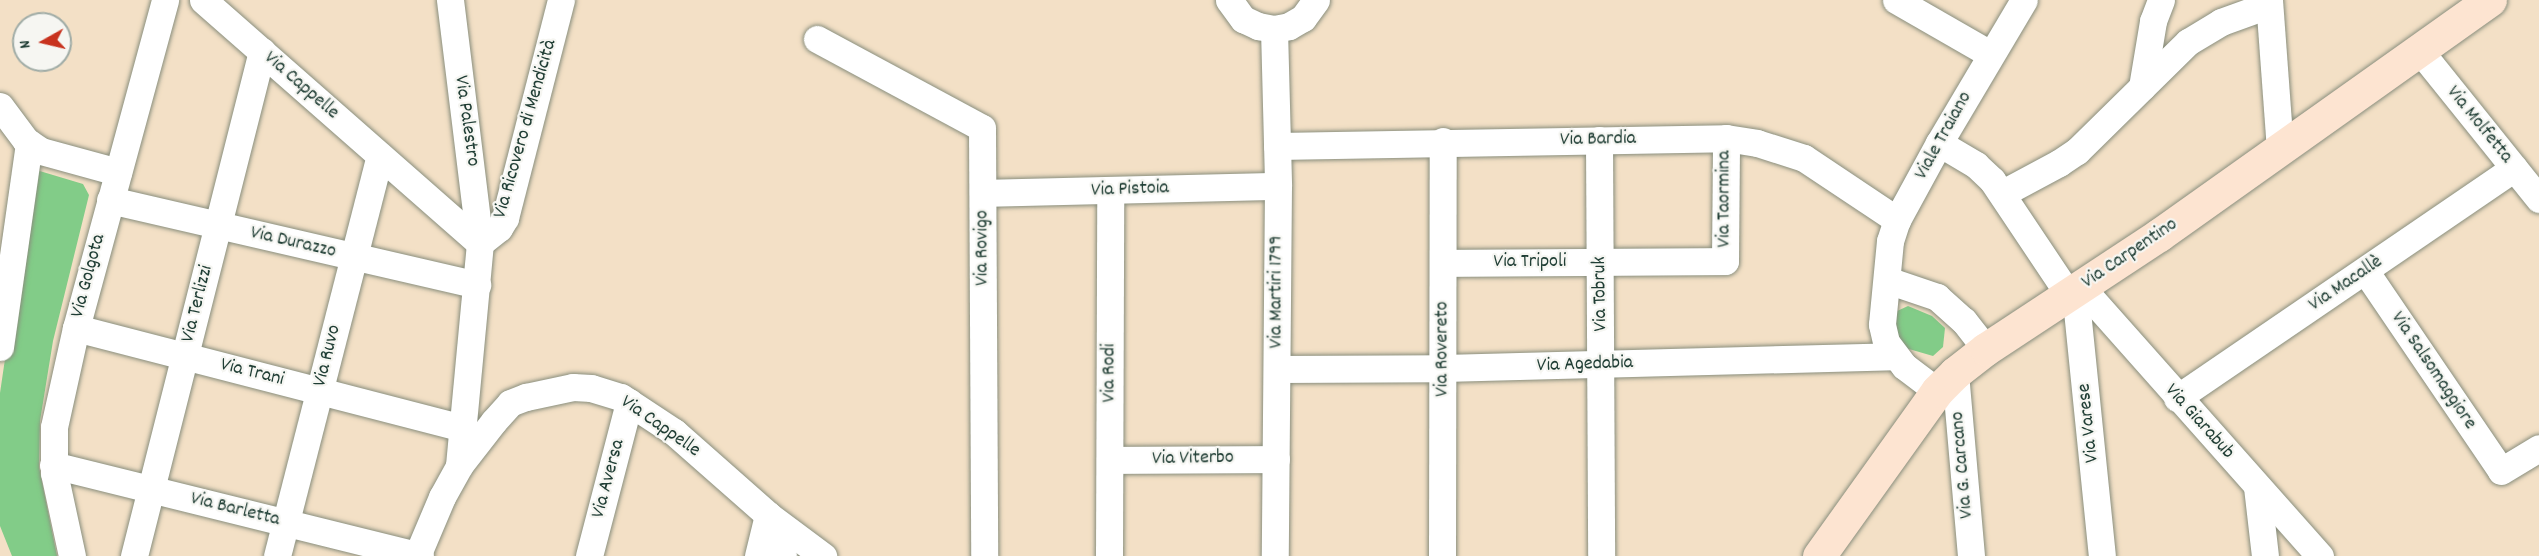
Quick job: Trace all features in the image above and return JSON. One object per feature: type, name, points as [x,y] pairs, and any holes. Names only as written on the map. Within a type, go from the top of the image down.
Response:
[{"type":"street","name":"Via Golgota","points":[[72,556],[53,465],[54,427],[76,328],[165,0]]},
{"type":"street","name":"Via Cappelle","points":[[203,0],[480,243]]},
{"type":"street","name":"Via Palestro","points":[[450,0],[480,243]]},
{"type":"street","name":"Via Ricovero di Mendicità","points":[[480,243],[499,228],[505,218],[561,0]]},
{"type":"street","points":[[1229,0],[1243,19],[1258,26],[1274,29],[1289,26],[1303,18],[1316,0]]},
{"type":"street","points":[[1896,0],[1990,54]]},
{"type":"street","name":"Viale Traiano","points":[[1946,382],[1894,356],[1886,342],[1882,324],[1890,242],[1897,220],[1939,143],[2024,0]]},
{"type":"street","points":[[2142,87],[2153,21],[2162,0]]},
{"type":"street","name":"Via Carpentino","points":[[1819,556],[1946,382],[1986,349],[2075,291],[2490,0]]},
{"type":"street","points":[[2003,193],[2077,151],[2188,42],[2221,22],[2269,3],[2280,149]]},
{"type":"street","name":"Via Martiri 1799","points":[[1274,29],[1278,186],[1275,556]]},
{"type":"street","name":"Via Rovigo","points":[[817,39],[982,128],[984,556]]},
{"type":"street","name":"Via Terlizzi","points":[[134,556],[262,51]]},
{"type":"street","name":"Via Molfetta","points":[[2420,51],[2539,199]]},
{"type":"street","points":[[0,106],[29,143],[41,151],[118,172]]},
{"type":"street","name":"Via Bardia","points":[[1277,146],[1443,141],[1726,138],[1756,143],[1804,158],[1897,220]]},
{"type":"street","name":"Via Taormina","points":[[1725,261],[1726,138]]},
{"type":"street","name":"Via Tobruk","points":[[1599,140],[1602,364],[1601,556]]},
{"type":"street","name":"Via Rovereto","points":[[1442,556],[1443,141]]},
{"type":"street","points":[[0,347],[29,143]]},
{"type":"street","name":"Via Varese","points":[[1939,143],[1976,165],[2003,193],[2075,291],[2102,556]]},
{"type":"street","name":"Via Ruvo","points":[[277,556],[380,156]]},
{"type":"street","name":"Via Macallè","points":[[2177,398],[2366,272],[2514,168]]},
{"type":"street","name":"Via Pistoia","points":[[983,193],[1278,186]]},
{"type":"street","name":"Via Rodi","points":[[1109,556],[1110,191]]},
{"type":"street","name":"Via Durazzo","points":[[110,200],[477,285]]},
{"type":"street","points":[[418,556],[465,446],[480,243]]},
{"type":"street","name":"Via Tripoli","points":[[1443,263],[1725,261]]},
{"type":"street","name":"Via Salsomaggiore","points":[[2366,272],[2501,471],[2539,448]]},
{"type":"street","points":[[1887,280],[1937,297],[1964,321],[1986,349]]},
{"type":"street","name":"Via Giarabub","points":[[2075,291],[2177,398],[2320,556]]},
{"type":"street","name":"Via Trani","points":[[76,328],[320,391],[465,446]]},
{"type":"street","name":"Via Agedabia","points":[[1276,369],[1443,368],[1894,356]]},
{"type":"street","name":"Via G. Carcano","points":[[1946,382],[1971,556]]},
{"type":"street","name":"Via Cappelle","points":[[465,446],[510,404],[548,390],[591,387],[629,402],[674,432],[768,515],[783,556]]},
{"type":"street","name":"Via Aversa","points":[[589,556],[629,402]]},
{"type":"street","name":"Via Viterbo","points":[[1110,460],[1276,459]]},
{"type":"street","name":"Via Barletta","points":[[53,465],[418,556]]},
{"type":"street","points":[[2257,487],[2265,556]]},
{"type":"street","points":[[758,556],[768,515],[823,556]]},
{"type":"green space","points":[[33,169],[83,184],[89,195],[53,341],[40,421],[39,467],[57,556],[12,556],[0,526],[0,393]]},
{"type":"green space","points":[[1908,306],[1932,316],[1945,328],[1943,347],[1933,356],[1902,347],[1894,331],[1895,312]]}]
